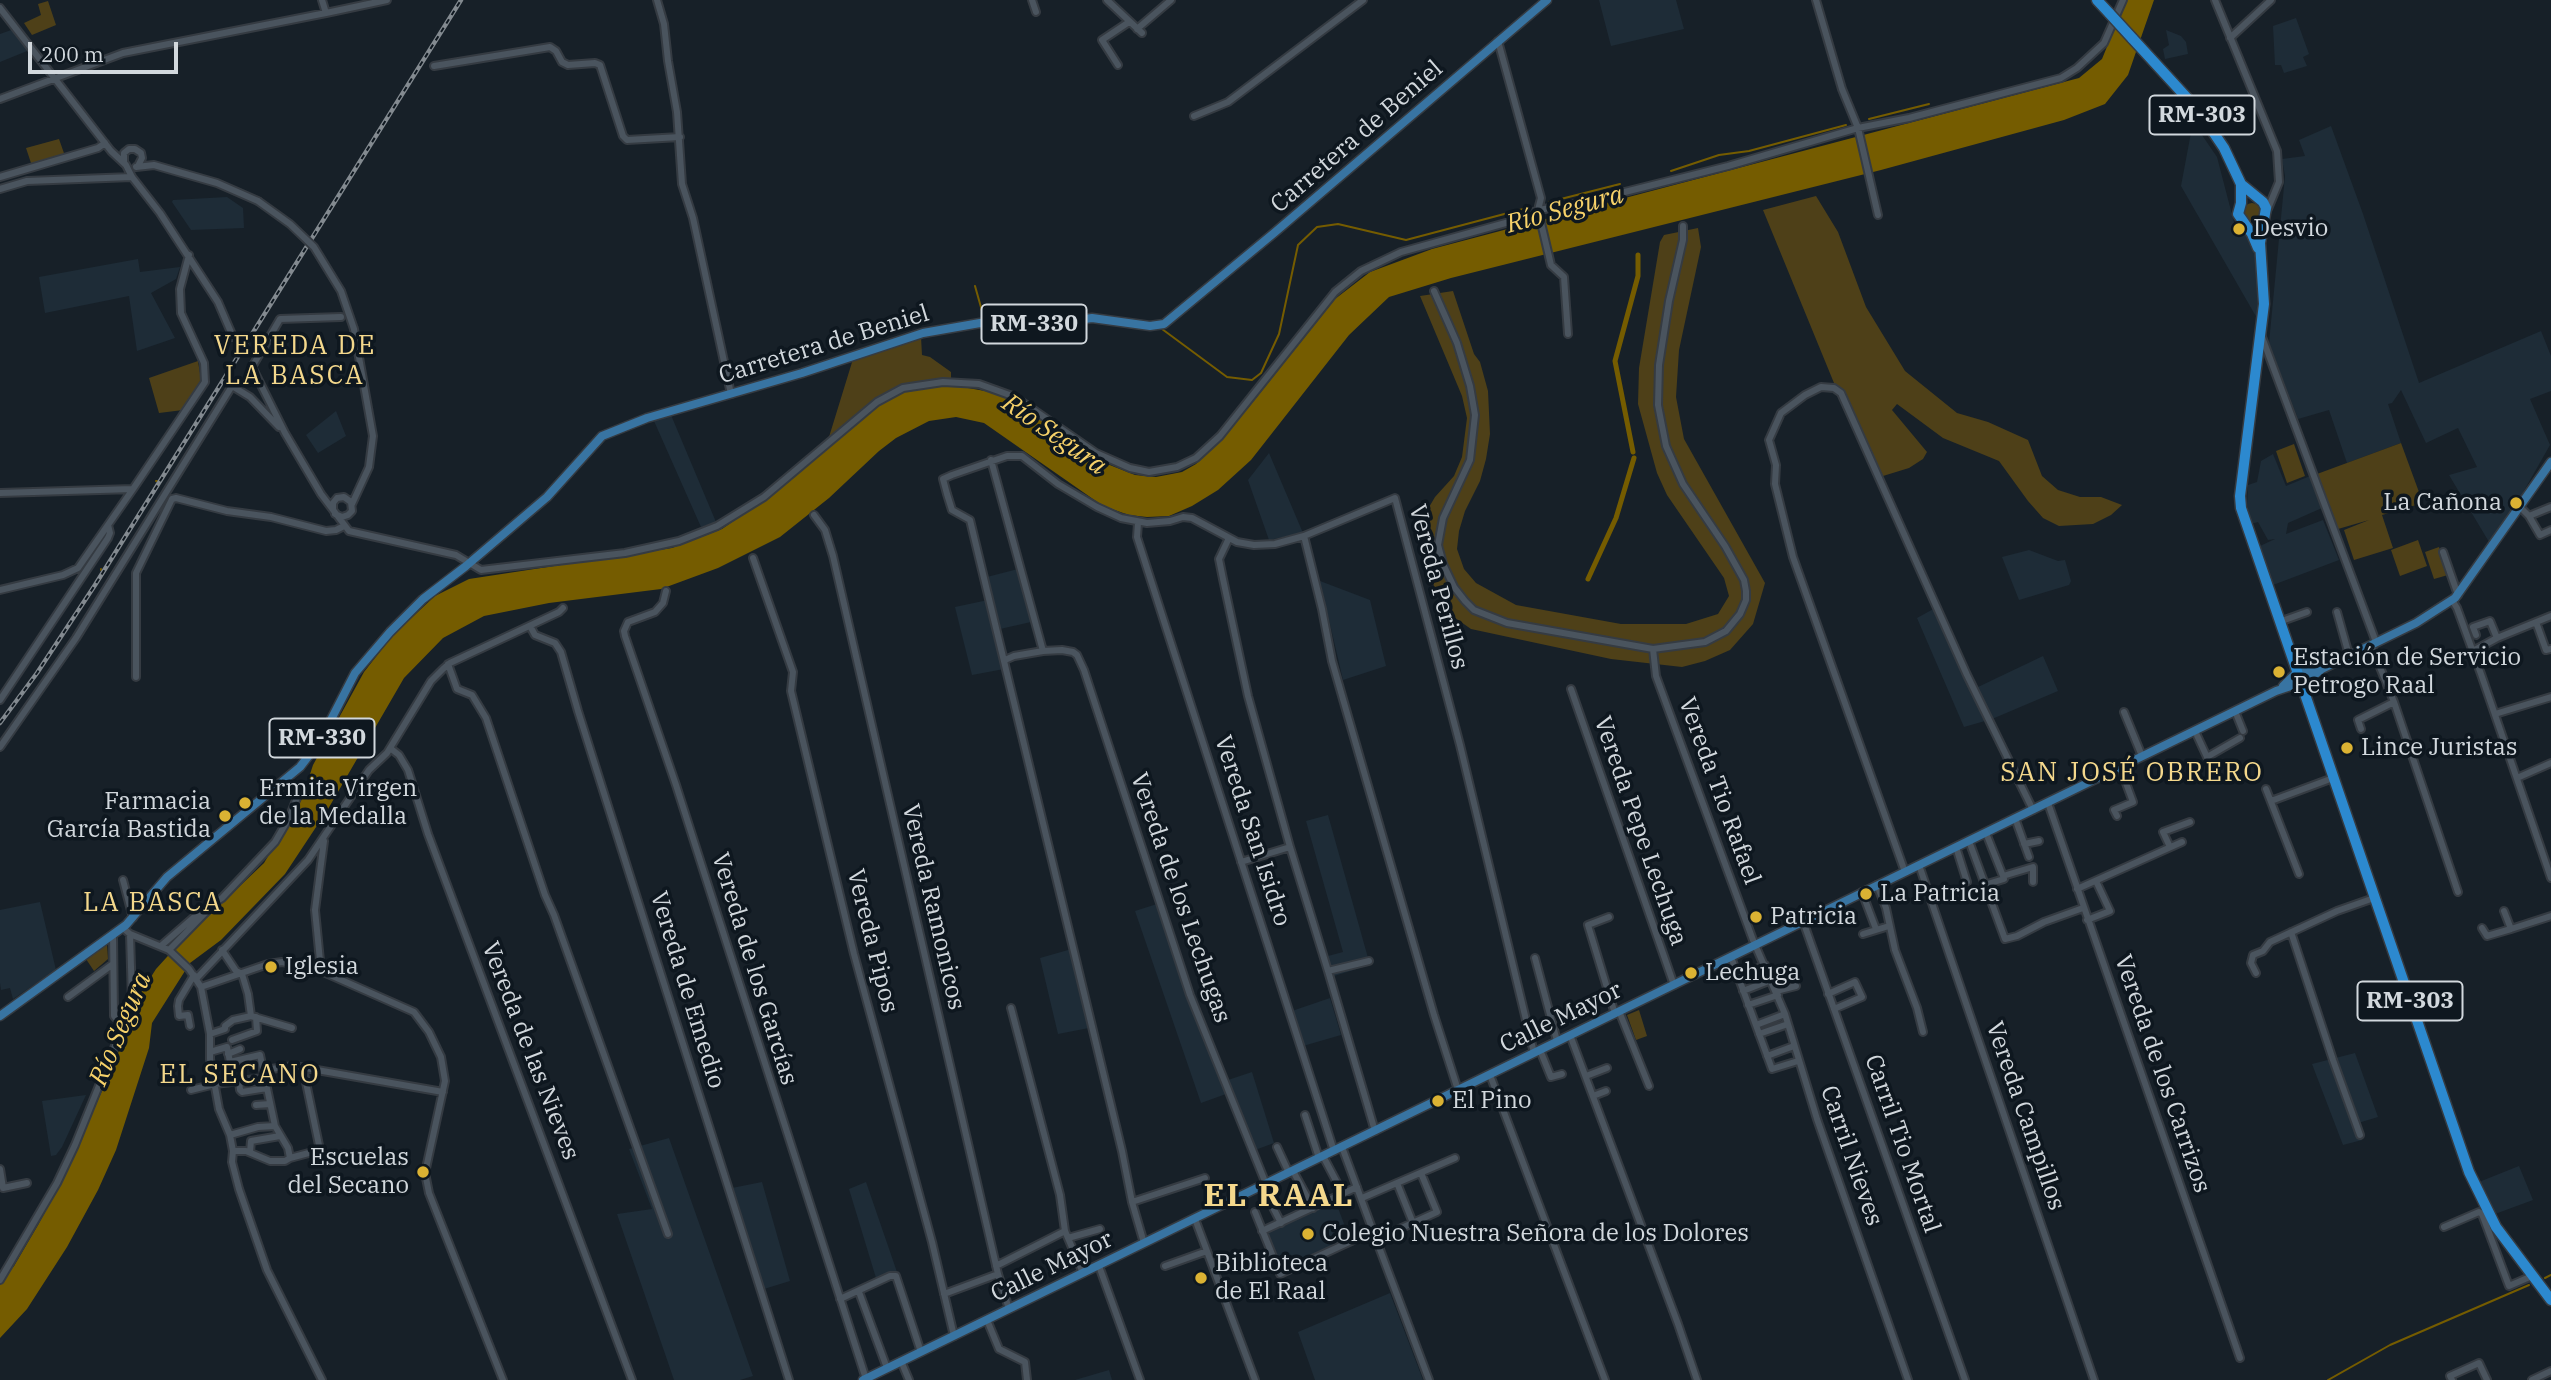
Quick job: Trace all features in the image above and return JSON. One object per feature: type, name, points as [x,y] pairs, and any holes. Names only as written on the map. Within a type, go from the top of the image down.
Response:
[{"type":"highway","name":"RM-303","points":[[2097,0],[2199,111],[2224,148],[2241,184],[2265,205],[2267,212],[2262,223],[2260,243],[2263,304],[2240,496],[2246,528],[2478,1194],[2496,1227],[2551,1300]]},
{"type":"highway","name":"RM-303","points":[[2241,184],[2238,214],[2257,244],[2261,259]]},
{"type":"highway","points":[[2241,202],[2248,198],[2258,199]]},
{"type":"highway","points":[[2245,225],[2254,227],[2262,223]]},
{"type":"main road","name":"Carretera de Beniel","points":[[470,562],[547,498],[602,436],[633,423],[814,369],[907,337],[970,324],[1051,324],[1092,318],[1150,326],[1164,324],[1547,0]]},
{"type":"main road","points":[[2455,598],[2551,462]]},
{"type":"main road","name":"RM-330","points":[[0,1016],[113,935],[127,931],[132,918],[167,877],[306,761],[365,660],[423,599],[470,562]]},
{"type":"main road","name":"Calle Mayor","points":[[864,1379],[2373,644],[2427,617],[2455,598]]},
{"type":"street","points":[[322,0],[326,13]]},
{"type":"street","points":[[0,99],[123,53],[387,0]]},
{"type":"street","points":[[657,0],[664,24],[680,137],[679,164],[682,184],[693,218],[731,394]]},
{"type":"street","points":[[1032,0],[1036,12]]},
{"type":"street","points":[[1107,0],[1139,31],[1171,0]]},
{"type":"street","points":[[1195,116],[1228,102],[1363,0]]},
{"type":"street","points":[[1816,0],[1842,89],[1858,128],[1878,215]]},
{"type":"street","points":[[341,317],[280,319],[252,367],[285,433],[321,494],[344,526],[355,534],[456,555],[486,571],[625,553],[679,541],[717,526],[764,496],[877,402],[903,388],[943,382],[979,384],[1015,397],[1096,453],[1115,463],[1149,472],[1177,467],[1196,458],[1220,436],[1335,292],[1361,271],[1401,252],[1520,219],[1538,210],[1581,203],[1702,173],[1822,141],[1858,128],[1921,115],[2061,78],[2077,68],[2104,43],[2123,0]]},
{"type":"street","points":[[2215,0],[2277,151],[2279,173],[2275,196],[2267,212]]},
{"type":"street","points":[[2230,38],[2271,0]]},
{"type":"street","points":[[0,8],[111,151],[125,164],[135,167],[154,164]]},
{"type":"street","points":[[1118,65],[1102,40],[1129,22]]},
{"type":"street","points":[[1498,41],[1541,198],[1538,210],[1551,265],[1564,276],[1568,334]]},
{"type":"street","points":[[435,66],[550,47],[556,51],[562,62],[568,65],[595,62],[600,65],[623,136],[627,140],[680,137]]},
{"type":"street","points":[[0,177],[98,148],[105,143]]},
{"type":"street","points":[[111,151],[135,149],[154,164],[217,183],[258,201],[290,224],[314,247],[341,292],[354,328],[373,436],[369,467],[352,504],[352,511],[344,526],[336,530],[326,531],[271,517],[172,499],[136,573],[136,677]]},
{"type":"street","points":[[125,151],[125,164],[132,177],[189,255],[218,302],[233,337]]},
{"type":"street","points":[[132,177],[135,167],[141,163],[142,155]]},
{"type":"street","points":[[0,189],[27,181],[132,177]]},
{"type":"street","points":[[2258,199],[2275,196]]},
{"type":"street","points":[[1434,291],[1457,343],[1470,386],[1475,415],[1470,460],[1443,518],[1438,545],[1454,587],[1474,610],[1507,623],[1653,649],[1705,642],[1726,631],[1740,614],[1746,600],[1744,580],[1725,546],[1683,484],[1666,446],[1658,405],[1659,365],[1669,301],[1683,240],[1683,226]]},
{"type":"street","points":[[0,590],[72,572],[82,563],[205,382],[204,362],[181,313],[180,289],[189,255]]},
{"type":"street","points":[[2260,331],[2394,702],[2458,892]]},
{"type":"street","points":[[0,747],[76,638],[232,386],[250,397],[285,433]]},
{"type":"street","points":[[1905,872],[1793,557],[1774,484],[1776,465],[1769,440],[1781,414],[1805,395],[1821,387],[1834,388],[1841,393],[1968,675],[2033,810]]},
{"type":"street","name":"Vereda Perillos","points":[[991,460],[1022,456],[1058,484],[1121,518],[1138,523],[1192,518],[1237,542],[1254,545],[1275,544],[1304,536],[1395,498],[1537,1051]]},
{"type":"street","points":[[1005,660],[1043,651],[991,460],[943,479],[952,510],[970,520],[1144,1243]]},
{"type":"street","points":[[0,493],[133,489]]},
{"type":"street","points":[[326,531],[337,527],[333,503],[358,489]]},
{"type":"street","points":[[321,494],[349,499],[352,504]]},
{"type":"street","points":[[2520,507],[2540,535],[2551,530]]},
{"type":"street","points":[[2529,516],[2551,507]]},
{"type":"street","points":[[335,513],[348,516]]},
{"type":"street","name":"Vereda Ramonicos","points":[[814,516],[825,530],[833,556],[996,1266],[1009,1309]]},
{"type":"street","name":"Vereda San Isidro","points":[[1138,523],[1137,537],[1241,862],[1338,1149],[1362,1198],[1429,1380]]},
{"type":"street","points":[[0,700],[108,538],[108,526]]},
{"type":"street","points":[[1304,536],[1332,661],[1458,1090]]},
{"type":"street","points":[[1229,538],[1219,559],[1248,696],[1290,847],[1376,1131]]},
{"type":"street","points":[[2443,552],[2458,608],[2551,878]]},
{"type":"street","name":"Vereda Pipos","points":[[753,558],[793,672],[791,691],[800,733],[854,954],[954,1336]]},
{"type":"street","name":"Vereda de los Garcías","points":[[666,591],[663,603],[655,612],[628,622],[625,636],[676,785],[864,1379]]},
{"type":"street","points":[[190,1026],[188,1015],[179,1016],[178,1006],[193,974],[222,950],[308,860],[369,770],[390,748],[431,681],[448,664],[559,612],[562,608]]},
{"type":"street","points":[[2279,622],[2307,612]]},
{"type":"street","points":[[2337,612],[2349,655]]},
{"type":"street","points":[[2473,651],[2551,616]]},
{"type":"street","points":[[2476,635],[2473,627],[2490,621],[2497,638]]},
{"type":"street","points":[[2536,622],[2546,650],[2551,649]]},
{"type":"street","name":"Vereda de Emedio","points":[[530,625],[535,635],[555,643],[561,652],[789,1380]]},
{"type":"street","points":[[2467,635],[2476,635],[2490,642]]},
{"type":"street","name":"Vereda Tio Rafael","points":[[1653,649],[1656,676],[1756,944]]},
{"type":"street","name":"Vereda de los Lechugas","points":[[1043,651],[1068,650],[1077,655],[1190,995],[1264,1185]]},
{"type":"street","points":[[448,664],[457,689],[472,695],[486,718],[547,901],[668,1234]]},
{"type":"street","name":"Vereda Pepe Lechuga","points":[[1571,689],[1674,985]]},
{"type":"street","points":[[2495,714],[2551,696]]},
{"type":"street","points":[[2361,729],[2358,720],[2394,702]]},
{"type":"street","points":[[2195,731],[2207,757],[2242,735],[2235,711]]},
{"type":"street","points":[[2124,712],[2142,757]]},
{"type":"street","name":"Vereda de las Nieves","points":[[390,748],[399,755],[408,770],[428,834],[631,1376]]},
{"type":"street","points":[[2517,778],[2551,763]]},
{"type":"street","points":[[2117,816],[2114,810],[2133,802],[2120,767]]},
{"type":"street","points":[[2271,801],[2333,778]]},
{"type":"street","points":[[169,950],[252,867],[282,830],[298,794],[286,779]]},
{"type":"street","points":[[2266,789],[2299,874]]},
{"type":"street","name":"Vereda de los Carrizos","points":[[2048,803],[2239,1358]]},
{"type":"street","points":[[2015,818],[2029,857]]},
{"type":"street","points":[[2170,847],[2163,832],[2190,822]]},
{"type":"street","points":[[1986,832],[2003,876]]},
{"type":"street","points":[[321,971],[315,910],[324,839]]},
{"type":"street","points":[[1969,841],[2004,939],[2083,908]]},
{"type":"street","points":[[2024,844],[2039,841]]},
{"type":"street","points":[[2077,889],[2182,842]]},
{"type":"street","points":[[1241,862],[1290,847]]},
{"type":"street","points":[[1956,847],[1967,881]]},
{"type":"street","name":"Vereda Campillos","points":[[1919,865],[2094,1380]]},
{"type":"street","points":[[1984,885],[2033,867],[2033,882]]},
{"type":"street","points":[[123,880],[132,918]]},
{"type":"street","points":[[2087,920],[2110,911],[2096,881]]},
{"type":"street","points":[[1877,885],[1886,908],[1901,969],[1917,1008],[1923,1032]]},
{"type":"street","points":[[1862,892],[1877,929]]},
{"type":"street","points":[[2256,974],[2251,963],[2253,955],[2263,951],[2270,942],[2337,911],[2374,898]]},
{"type":"street","points":[[162,945],[200,912],[211,906]]},
{"type":"street","points":[[2504,911],[2511,929]]},
{"type":"street","points":[[2482,928],[2487,936],[2551,916]]},
{"type":"street","points":[[1609,917],[1588,925],[1617,1012],[1649,1086]]},
{"type":"street","name":"Carril Tio Mortal","points":[[1803,921],[1965,1380]]},
{"type":"street","points":[[1863,934],[1889,926]]},
{"type":"street","points":[[0,1280],[57,1183],[94,1100],[132,1000],[127,931],[169,950],[193,974],[201,988],[210,1034],[210,1052],[219,1109],[230,1135],[232,1162],[239,1189],[268,1270],[322,1380]]},
{"type":"street","points":[[2291,932],[2360,1135]]},
{"type":"street","points":[[113,935],[114,1016],[122,1025]]},
{"type":"street","name":"Carril Nieves","points":[[1756,944],[1785,1014],[1798,1061],[1908,1380]]},
{"type":"street","points":[[222,950],[236,971],[242,974],[257,1031],[232,1040]]},
{"type":"street","points":[[1731,957],[1772,1069],[1798,1061]]},
{"type":"street","points":[[1535,958],[1558,1041]]},
{"type":"street","points":[[1328,971],[1368,961]]},
{"type":"street","points":[[201,988],[282,962],[321,971],[414,1012],[429,1032],[441,1056],[445,1081],[425,1173],[429,1193],[503,1380]]},
{"type":"street","points":[[68,997],[113,964]]},
{"type":"street","points":[[1738,977],[1765,965]]},
{"type":"street","points":[[1743,992],[1771,980]]},
{"type":"street","points":[[1828,994],[1855,982],[1862,997],[1834,1009]]},
{"type":"street","points":[[1748,1005],[1796,986]]},
{"type":"street","points":[[1011,1008],[1060,1195],[1067,1234],[1083,1273]]},
{"type":"street","points":[[1756,1025],[1785,1014]]},
{"type":"street","points":[[210,1034],[225,1030],[225,1026],[233,1020],[253,1016],[292,1028]]},
{"type":"street","points":[[1759,1034],[1788,1024]]},
{"type":"street","points":[[1570,1035],[1697,1380]]},
{"type":"street","points":[[1767,1056],[1794,1046]]},
{"type":"street","points":[[210,1052],[227,1047],[230,1062],[260,1055],[275,1126],[288,1148],[290,1158]]},
{"type":"street","points":[[228,1054],[240,1049]]},
{"type":"street","points":[[1537,1051],[1551,1077],[1562,1074]]},
{"type":"street","points":[[191,1090],[239,1081],[285,1066],[443,1092]]},
{"type":"street","points":[[233,1152],[250,1152],[270,1161],[285,1161],[320,1150],[303,1068]]},
{"type":"street","points":[[1586,1076],[1607,1068]]},
{"type":"street","points":[[1490,1074],[1605,1380]]},
{"type":"street","points":[[239,1081],[242,1092],[267,1088]]},
{"type":"street","points":[[1593,1096],[1606,1091]]},
{"type":"street","points":[[256,1105],[270,1104]]},
{"type":"street","points":[[1305,1115],[1322,1157],[1343,1194]]},
{"type":"street","points":[[230,1135],[244,1130],[275,1126]]},
{"type":"street","points":[[250,1152],[251,1141],[279,1136]]},
{"type":"street","points":[[1277,1147],[1313,1208]]},
{"type":"street","points":[[1362,1198],[1455,1158]]},
{"type":"street","points":[[0,1169],[3,1188],[27,1184]]},
{"type":"street","points":[[1377,1238],[1437,1212],[1421,1173]]},
{"type":"street","points":[[1132,1202],[1205,1178]]},
{"type":"street","points":[[1397,1183],[1413,1223]]},
{"type":"street","points":[[1264,1185],[1281,1223]]},
{"type":"street","points":[[1262,1231],[1357,1187]]},
{"type":"street","points":[[1255,1212],[1280,1274],[1373,1231]]},
{"type":"street","points":[[2444,1227],[2479,1212],[2509,1286],[2532,1276]]},
{"type":"street","points":[[1195,1219],[1255,1380]]},
{"type":"street","points":[[996,1266],[1067,1234],[1100,1229]]},
{"type":"street","points":[[1165,1266],[1207,1251]]},
{"type":"street","points":[[1099,1266],[1140,1380]]},
{"type":"street","points":[[944,1294],[998,1274]]},
{"type":"street","points":[[840,1299],[890,1276],[896,1276],[921,1352]]},
{"type":"street","points":[[859,1292],[887,1368]]},
{"type":"street","points":[[987,1320],[999,1349],[1025,1362],[1027,1380]]},
{"type":"street","points":[[901,1362],[909,1380]]},
{"type":"street","points":[[2452,1380],[2450,1376],[2479,1363],[2487,1380]]},
{"type":"street","points":[[2532,1380],[2551,1371]]},
{"type":"shaded area","points":[[1599,0],[1676,0],[1684,29],[1611,46]]},
{"type":"shaded area","points":[[48,1],[56,25],[32,35],[24,23],[41,15],[38,4]]},
{"type":"shaded area","points":[[2296,18],[2309,54],[2303,57],[2307,66],[2284,73],[2281,65],[2275,65],[2273,26]]},
{"type":"shaded area","points":[[14,29],[32,49],[0,62],[0,34]]},
{"type":"shaded area","points":[[2166,30],[2181,36],[2186,42],[2188,54],[2165,59],[2163,49],[2169,45]]},
{"type":"shaded area","points":[[2193,122],[2217,157],[2236,230],[2249,237],[2254,248],[2258,320],[2181,186]]},
{"type":"shaded area","points":[[2331,126],[2419,383],[2541,331],[2551,356],[2551,391],[2530,399],[2550,445],[2492,547],[2449,475],[2477,467],[2458,428],[2426,443],[2401,390],[2392,403],[2388,404],[2401,443],[2347,463],[2329,410],[2298,419],[2269,343],[2285,176],[2282,159],[2305,156],[2299,140]]},
{"type":"shaded area","points":[[59,139],[65,156],[32,166],[26,148]]},
{"type":"shaded area","points":[[1816,196],[1838,232],[1866,307],[1905,371],[1957,413],[1988,422],[2028,440],[2042,476],[2058,490],[2080,497],[2101,497],[2122,505],[2111,515],[2093,524],[2059,526],[2043,518],[1999,461],[1943,438],[1897,404],[1892,410],[1927,452],[1923,459],[1909,468],[1883,476],[1834,383],[1763,210]]},
{"type":"shaded area","points":[[227,197],[243,208],[244,228],[191,230],[172,202],[173,200]]},
{"type":"shaded area","points":[[2252,203],[2258,206],[2261,212],[2258,218],[2252,221],[2246,218],[2243,212],[2246,206]]},
{"type":"shaded area","points":[[1698,228],[1701,247],[1679,350],[1676,397],[1684,439],[1765,583],[1753,624],[1730,650],[1682,667],[1611,659],[1471,629],[1448,613],[1432,582],[1423,551],[1425,514],[1435,497],[1454,476],[1462,457],[1467,418],[1462,396],[1420,296],[1453,291],[1488,391],[1490,434],[1486,459],[1480,481],[1465,511],[1459,531],[1457,549],[1464,569],[1476,583],[1516,605],[1621,624],[1686,624],[1718,614],[1729,596],[1724,578],[1667,495],[1657,473],[1638,404],[1639,368],[1660,242],[1664,235]]},
{"type":"shaded area","points":[[138,259],[140,272],[180,267],[176,279],[151,293],[175,338],[137,351],[129,296],[45,313],[39,277]]},
{"type":"shaded area","points":[[921,337],[922,355],[930,357],[951,372],[951,379],[906,386],[881,396],[829,437],[853,359]]},
{"type":"shaded area","points":[[198,361],[201,380],[183,410],[159,413],[149,378]]},
{"type":"shaded area","points":[[336,411],[346,436],[318,453],[306,435]]},
{"type":"shaded area","points":[[671,415],[716,522],[701,527],[654,421]]},
{"type":"shaded area","points":[[2401,443],[2423,503],[2382,515],[2393,548],[2354,560],[2344,530],[2369,520],[2338,529],[2317,474]]},
{"type":"shaded area","points":[[2294,444],[2305,476],[2287,483],[2276,451]]},
{"type":"shaded area","points":[[1269,453],[1303,533],[1269,540],[1248,480]]},
{"type":"shaded area","points":[[2273,454],[2286,486],[2310,476],[2322,508],[2288,523],[2286,534],[2323,520],[2339,560],[2273,585],[2260,546],[2275,539],[2268,540],[2258,522],[2251,524],[2247,505],[2248,485],[2257,482],[2261,461]]},
{"type":"shaded area","points":[[2418,540],[2427,566],[2400,576],[2391,550]]},
{"type":"shaded area","points":[[2439,547],[2448,575],[2434,579],[2425,552]]},
{"type":"shaded area","points":[[2029,550],[2058,561],[2065,560],[2071,581],[2069,585],[2019,600],[2002,557]]},
{"type":"shaded area","points":[[1018,569],[1031,622],[1000,629],[1004,669],[972,675],[955,607],[988,600],[983,578]]},
{"type":"shaded area","points":[[1320,581],[1370,600],[1386,666],[1343,680]]},
{"type":"shaded area","points":[[1937,607],[1940,608],[1978,687],[2043,656],[2058,691],[1992,719],[1964,727],[1917,618]]},
{"type":"shaded area","points":[[1328,815],[1370,965],[1334,976],[1328,956],[1343,952],[1306,821]]},
{"type":"shaded area","points":[[40,902],[56,970],[13,999],[10,988],[1,990],[0,910]]},
{"type":"shaded area","points":[[1157,904],[1226,1094],[1201,1103],[1135,911]]},
{"type":"shaded area","points":[[107,944],[108,959],[94,971],[86,959]]},
{"type":"shaded area","points":[[1075,948],[1094,1027],[1058,1034],[1040,958]]},
{"type":"shaded area","points":[[1330,998],[1341,1035],[1303,1046],[1292,1011]]},
{"type":"shaded area","points":[[1639,1010],[1647,1036],[1636,1040],[1627,1015]]},
{"type":"shaded area","points":[[2355,1053],[2378,1117],[2358,1123],[2362,1140],[2343,1145],[2312,1064]]},
{"type":"shaded area","points":[[1252,1072],[1274,1143],[1255,1150],[1228,1080]]},
{"type":"shaded area","points":[[86,1095],[62,1147],[56,1155],[51,1156],[42,1101]]},
{"type":"shaded area","points":[[669,1138],[753,1376],[740,1380],[674,1380],[617,1214],[652,1209],[629,1149]]},
{"type":"shaded area","points":[[2519,1166],[2533,1200],[2495,1214],[2479,1182]]},
{"type":"shaded area","points":[[762,1182],[790,1281],[764,1289],[732,1188]]},
{"type":"shaded area","points":[[866,1182],[897,1272],[876,1278],[849,1189]]},
{"type":"shaded area","name":"Colegio Nuestra Señora de los Dolores","points":[[1335,1200],[1349,1237],[1281,1271],[1266,1231]]},
{"type":"shaded area","points":[[1390,1293],[1423,1380],[1315,1380],[1298,1332]]},
{"type":"shaded area","points":[[1109,1370],[1112,1380],[1075,1380]]},
{"type":"water","name":"Río Segura","points":[[2126,0],[2154,0],[2128,75],[2105,104],[2064,120],[1881,170],[1451,278],[1389,297],[1349,335],[1251,460],[1218,490],[1169,516],[1129,515],[1103,506],[984,423],[956,417],[929,421],[896,438],[879,451],[829,498],[780,537],[718,568],[661,589],[549,603],[484,616],[443,638],[404,678],[328,809],[285,874],[221,940],[190,963],[152,1023],[149,1048],[116,1150],[98,1190],[67,1247],[27,1309],[0,1338],[0,1283],[14,1266],[65,1175],[116,1059],[137,999],[156,969],[176,947],[264,863],[302,799],[313,765],[364,672],[393,635],[435,596],[469,579],[672,548],[722,529],[785,485],[876,407],[900,393],[919,388],[957,386],[996,393],[1024,407],[1097,460],[1135,475],[1156,477],[1182,472],[1196,464],[1248,408],[1335,299],[1370,272],[1432,249],[2079,78],[2102,59]]},
{"type":"waterway","points":[[1869,119],[1929,104]]},
{"type":"waterway","points":[[1671,171],[1719,155],[1749,151],[1846,125]]},
{"type":"waterway","name":"Río Segura","points":[[1549,202],[1620,184]]},
{"type":"waterway","name":"Río Segura","points":[[1162,329],[1227,377],[1252,380],[1261,373],[1279,334],[1298,245],[1317,227],[1338,224],[1406,240],[1527,208]]},
{"type":"waterway","points":[[1633,452],[1615,361],[1638,276],[1638,255]]},
{"type":"waterway","points":[[975,286],[984,318]]},
{"type":"waterway","points":[[1588,579],[1616,518],[1634,458]]},
{"type":"waterway","points":[[2545,1278],[2551,1275]]},
{"type":"waterway","points":[[2328,1380],[2390,1345],[2529,1285]]},
{"type":"railway","points":[[0,723],[37,673],[95,585],[461,0]]},
{"type":"place","name":"Desvio","points":[[2239,229]]},
{"type":"place","name":"La Cañona","points":[[2516,503]]},
{"type":"place","name":"Estación de Servicio Petrogo Raal","points":[[2279,672]]},
{"type":"place","name":"Lince Juristas","points":[[2347,748]]},
{"type":"place","name":"Ermita Virgen de la Medalla","points":[[245,803]]},
{"type":"place","name":"Farmacia García Bastida","points":[[225,816]]},
{"type":"place","name":"La Patricia","points":[[1866,894]]},
{"type":"place","name":"Patricia","points":[[1756,917]]},
{"type":"place","name":"Iglesia","points":[[271,967]]},
{"type":"place","name":"Lechuga","points":[[1691,973]]},
{"type":"place","name":"El Pino","points":[[1438,1101]]},
{"type":"place","name":"Escuelas del Secano","points":[[423,1172]]},
{"type":"place","name":"Colegio Nuestra Señora de los Dolores","points":[[1308,1234]]},
{"type":"place","name":"Biblioteca de El Raal","points":[[1201,1278]]},
{"type":"district","name":"VEREDA DE LA BASCA","points":[[295,361]]},
{"type":"district","name":"SAN JOSÉ OBRERO","points":[[2132,773]]},
{"type":"district","name":"LA BASCA","points":[[153,903]]},
{"type":"district","name":"EL SECANO","points":[[240,1075]]},
{"type":"district","name":"EL RAAL","points":[[1279,1197]]}]
